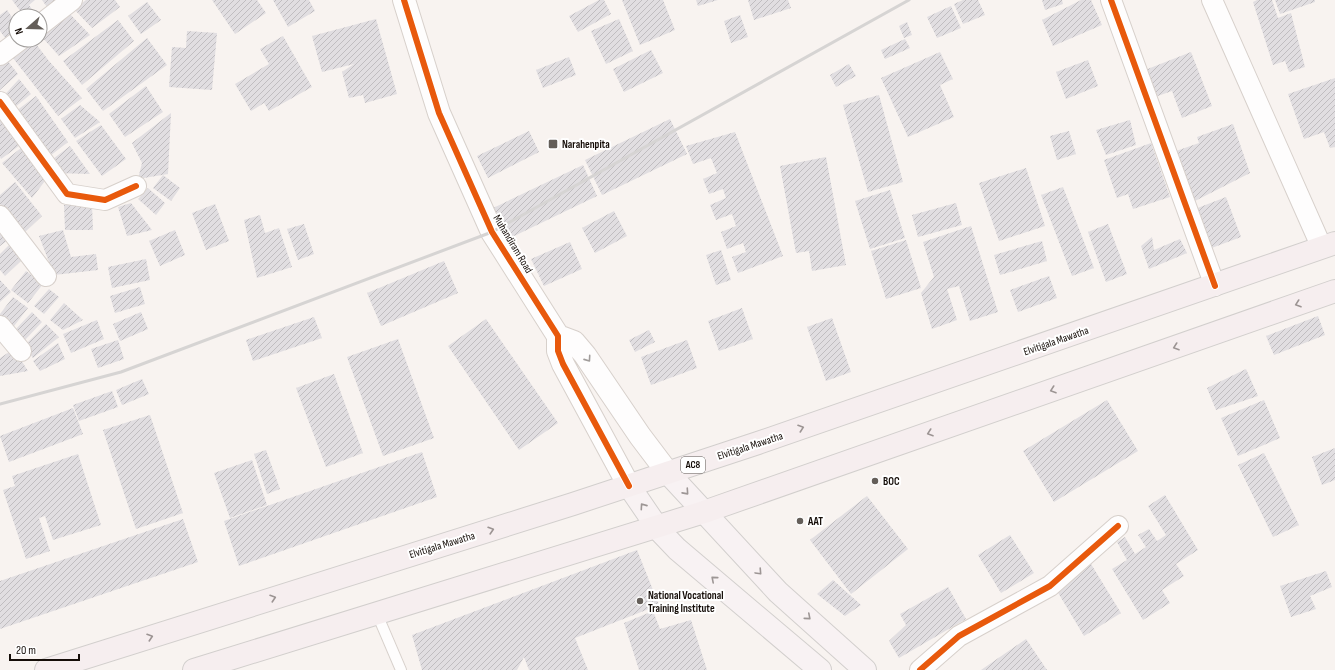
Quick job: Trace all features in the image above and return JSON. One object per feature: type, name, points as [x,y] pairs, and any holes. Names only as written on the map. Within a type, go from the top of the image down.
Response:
[{"type":"highway","name":"Elvitigala Mawatha","points":[[46,670],[668,473],[1329,246]]},
{"type":"highway","points":[[194,670],[704,512],[1335,291]]},
{"type":"main road","points":[[668,473],[778,592],[858,667]]},
{"type":"main road","points":[[628,486],[657,527],[677,549],[820,670]]},
{"type":"street","points":[[48,19],[72,0]]},
{"type":"street","name":"Muhandiram Road","points":[[404,0],[439,113],[492,232],[558,336],[558,351],[562,364],[628,486]]},
{"type":"street","points":[[1111,0],[1215,286]]},
{"type":"street","points":[[1212,0],[1329,246]]},
{"type":"street","points":[[0,55],[9,48]]},
{"type":"street","points":[[0,102],[67,194],[105,200],[136,186]]},
{"type":"street","points":[[0,216],[46,276]]},
{"type":"street","points":[[0,326],[21,351]]},
{"type":"street","points":[[558,336],[574,342],[585,354],[640,436],[668,473]]},
{"type":"street","points":[[920,670],[959,636],[1050,586],[1118,526]]},
{"type":"lane","points":[[377,614],[401,670]]},
{"type":"building","points":[[12,0],[35,0],[29,5],[31,8],[18,8]]},
{"type":"building","points":[[42,0],[55,0],[47,7]]},
{"type":"building","points":[[86,0],[115,0],[120,7],[92,28],[74,9]]},
{"type":"building","points":[[212,0],[257,0],[266,13],[235,34]]},
{"type":"building","points":[[273,0],[309,0],[315,11],[288,27]]},
{"type":"building","points":[[599,0],[604,0],[611,14],[578,32],[569,16]]},
{"type":"building","points":[[622,0],[663,0],[675,30],[640,45]]},
{"type":"building","points":[[696,0],[718,0],[698,6]]},
{"type":"building","points":[[748,0],[788,0],[791,8],[754,20]]},
{"type":"building","points":[[963,0],[978,0],[985,15],[963,24],[954,4]]},
{"type":"building","points":[[1042,0],[1062,0],[1063,4],[1045,10]]},
{"type":"building","points":[[1081,0],[1091,0],[1102,25],[1053,46],[1042,20]]},
{"type":"building","points":[[1257,0],[1272,0],[1278,18],[1291,13],[1305,67],[1289,72],[1285,61],[1273,65],[1253,2]]},
{"type":"building","points":[[1275,0],[1315,0],[1315,2],[1280,14]]},
{"type":"building","points":[[147,2],[161,20],[141,34],[128,16]]},
{"type":"building","points":[[951,6],[961,28],[937,38],[927,17]]},
{"type":"building","points":[[7,10],[8,11],[8,38],[6,39],[0,31],[0,15]]},
{"type":"building","points":[[68,12],[90,35],[59,56],[48,44],[48,30]]},
{"type":"building","points":[[740,15],[748,37],[731,43],[724,21]]},
{"type":"building","points":[[376,19],[397,94],[365,103],[363,95],[349,98],[342,72],[354,64],[322,72],[312,36]]},
{"type":"building","points":[[619,19],[633,51],[606,64],[591,31]]},
{"type":"building","points":[[118,20],[134,41],[82,85],[63,61]]},
{"type":"building","points":[[907,22],[912,35],[904,38],[899,26]]},
{"type":"building","points":[[187,31],[217,33],[212,90],[169,87],[172,47],[186,48]]},
{"type":"building","points":[[283,36],[312,87],[269,111],[264,103],[251,111],[235,84],[269,64],[260,49]]},
{"type":"building","points":[[147,38],[167,65],[103,111],[86,89]]},
{"type":"building","points":[[905,39],[910,48],[885,59],[881,50]]},
{"type":"building","points":[[24,48],[39,48],[82,98],[58,116],[13,58]]},
{"type":"building","points":[[651,50],[663,73],[624,92],[613,69]]},
{"type":"building","points":[[940,52],[953,79],[940,85],[954,117],[908,137],[881,78]]},
{"type":"building","points":[[1191,52],[1212,106],[1182,118],[1172,91],[1155,97],[1145,70]]},
{"type":"building","points":[[569,57],[576,75],[543,88],[536,70]]},
{"type":"building","points":[[7,60],[18,74],[0,90],[0,65]]},
{"type":"building","points":[[1088,60],[1098,86],[1066,99],[1056,72]]},
{"type":"building","points":[[849,64],[856,76],[836,87],[830,75]]},
{"type":"building","points":[[1335,78],[1335,147],[1330,148],[1324,132],[1304,139],[1288,94]]},
{"type":"building","points":[[19,79],[31,94],[9,112],[0,100]]},
{"type":"building","points":[[146,86],[163,112],[125,137],[109,114]]},
{"type":"building","points":[[879,95],[903,182],[868,192],[843,105]]},
{"type":"building","points":[[36,96],[68,142],[46,159],[12,114]]},
{"type":"building","points":[[80,105],[100,122],[75,138],[61,119]]},
{"type":"building","points":[[171,113],[168,174],[138,179],[142,163],[132,143]]},
{"type":"building","points":[[0,118],[23,143],[1,159],[0,157]]},
{"type":"building","points":[[670,119],[687,154],[602,195],[585,160]]},
{"type":"building","points":[[1130,120],[1136,145],[1106,155],[1096,130]]},
{"type":"building","points":[[1233,124],[1250,173],[1193,202],[1176,151],[1199,143],[1197,137]]},
{"type":"building","points":[[101,125],[126,159],[102,176],[76,141]]},
{"type":"building","points":[[529,131],[539,152],[488,178],[477,156]]},
{"type":"building","points":[[1069,131],[1076,154],[1057,160],[1050,136]]},
{"type":"building","points":[[735,132],[783,256],[738,273],[732,257],[746,252],[743,243],[727,249],[721,232],[736,226],[732,214],[716,220],[710,205],[726,198],[723,189],[709,194],[703,179],[717,173],[711,158],[693,164],[686,146]]},
{"type":"building","points":[[1151,143],[1170,197],[1133,209],[1128,194],[1117,198],[1104,160]]},
{"type":"building","points":[[25,145],[48,177],[32,198],[2,163]]},
{"type":"building","points":[[70,146],[90,174],[55,173],[49,162]]},
{"type":"building","points":[[826,157],[846,265],[812,271],[809,251],[796,253],[780,166]]},
{"type":"building","points":[[583,165],[597,196],[506,240],[491,209]]},
{"type":"building","points":[[1026,168],[1045,226],[999,241],[979,183]]},
{"type":"building","points":[[163,175],[180,188],[171,201],[153,188]]},
{"type":"building","points":[[15,182],[42,216],[24,233],[0,204],[0,195]]},
{"type":"building","points":[[1063,187],[1094,268],[1072,276],[1041,195]]},
{"type":"building","points":[[148,188],[165,203],[156,215],[138,199]]},
{"type":"building","points":[[890,190],[905,238],[870,249],[855,201]]},
{"type":"building","points":[[1226,197],[1241,237],[1209,249],[1195,209]]},
{"type":"building","points":[[131,203],[152,230],[127,236],[118,207]]},
{"type":"building","points":[[956,203],[962,225],[918,237],[912,215]]},
{"type":"building","points":[[215,204],[229,241],[206,250],[192,213]]},
{"type":"building","points":[[64,205],[92,205],[93,230],[65,230]]},
{"type":"building","points":[[614,211],[627,236],[595,253],[582,228]]},
{"type":"building","points":[[260,215],[265,233],[279,228],[292,267],[257,278],[244,220]]},
{"type":"building","points":[[0,222],[12,237],[0,246]]},
{"type":"building","points":[[304,224],[314,254],[298,260],[287,229]]},
{"type":"building","points":[[1108,224],[1127,274],[1106,282],[1088,232]]},
{"type":"building","points":[[971,226],[998,312],[970,321],[959,286],[947,289],[957,320],[932,329],[921,293],[934,277],[923,242]]},
{"type":"building","points":[[63,230],[71,257],[96,254],[98,270],[54,275],[39,236]]},
{"type":"building","points":[[175,230],[185,255],[160,266],[149,241]]},
{"type":"building","points":[[1152,237],[1154,250],[1180,239],[1187,253],[1149,269],[1141,246]]},
{"type":"building","points":[[906,240],[921,288],[886,299],[871,251]]},
{"type":"building","points":[[1042,241],[1047,261],[1000,275],[994,255]]},
{"type":"building","points":[[570,242],[582,269],[544,286],[531,259]]},
{"type":"building","points":[[11,243],[25,257],[5,276],[0,270],[0,254]]},
{"type":"building","points":[[721,250],[731,280],[716,285],[706,255]]},
{"type":"building","points":[[146,259],[150,280],[112,288],[108,267]]},
{"type":"building","points":[[444,261],[458,293],[381,326],[367,293]]},
{"type":"building","points":[[26,271],[43,284],[28,303],[11,290]]},
{"type":"building","points":[[1049,276],[1057,298],[1018,312],[1010,290]]},
{"type":"building","points":[[0,280],[11,292],[0,302]]},
{"type":"building","points":[[140,287],[145,304],[115,313],[110,296]]},
{"type":"building","points":[[49,289],[59,297],[44,314],[34,306]]},
{"type":"building","points":[[13,297],[28,308],[11,330],[0,322],[0,314]]},
{"type":"building","points":[[64,303],[83,320],[63,330],[50,320]]},
{"type":"building","points":[[742,308],[753,339],[719,351],[708,321]]},
{"type":"building","points":[[32,312],[42,322],[25,340],[15,330]]},
{"type":"building","points":[[141,312],[148,329],[120,341],[113,324]]},
{"type":"building","points":[[1318,316],[1325,335],[1274,355],[1266,336]]},
{"type":"building","points":[[314,317],[322,338],[253,361],[246,340]]},
{"type":"building","points":[[832,318],[851,372],[826,381],[807,327]]},
{"type":"building","points":[[486,319],[558,423],[519,450],[448,346]]},
{"type":"building","points":[[97,320],[104,339],[71,353],[63,334]]},
{"type":"building","points":[[46,324],[59,337],[33,358],[24,346]]},
{"type":"building","points":[[649,330],[655,342],[635,352],[629,340]]},
{"type":"building","points":[[398,339],[434,438],[383,456],[347,357]]},
{"type":"building","points":[[118,340],[124,359],[98,368],[91,349]]},
{"type":"building","points":[[687,340],[697,368],[651,385],[641,357]]},
{"type":"building","points":[[58,343],[65,359],[40,371],[33,361]]},
{"type":"building","points":[[14,349],[28,371],[0,376],[0,358]]},
{"type":"building","points":[[1246,369],[1258,396],[1216,410],[1207,388]]},
{"type":"building","points":[[334,374],[363,453],[326,467],[296,388]]},
{"type":"building","points":[[142,379],[149,394],[122,405],[116,390]]},
{"type":"building","points":[[112,391],[118,407],[79,421],[73,405]]},
{"type":"building","points":[[1107,400],[1138,451],[1054,502],[1023,451]]},
{"type":"building","points":[[1264,400],[1280,438],[1238,456],[1221,418]]},
{"type":"building","points":[[73,408],[83,434],[9,462],[0,436]]},
{"type":"building","points":[[150,415],[183,513],[136,529],[103,430]]},
{"type":"building","points":[[1335,448],[1335,480],[1322,485],[1312,457]]},
{"type":"building","points":[[266,450],[280,489],[267,494],[254,454]]},
{"type":"building","points":[[422,452],[437,497],[239,566],[224,521]]},
{"type":"building","points":[[1264,453],[1299,525],[1273,537],[1238,465]]},
{"type":"building","points":[[78,454],[101,525],[53,540],[45,516],[39,518],[50,551],[26,559],[3,490],[15,486],[12,476]]},
{"type":"building","points":[[252,460],[267,505],[230,518],[214,473]]},
{"type":"building","points":[[1165,495],[1198,550],[1176,564],[1184,576],[1162,590],[1170,603],[1143,620],[1112,569],[1127,560],[1117,542],[1125,537],[1135,554],[1146,547],[1138,535],[1149,529],[1157,541],[1166,535],[1148,506]]},
{"type":"building","points":[[867,496],[908,549],[851,594],[810,540]]},
{"type":"building","points":[[183,519],[198,562],[0,629],[0,581]]},
{"type":"building","points":[[1010,535],[1034,573],[1001,593],[978,555]]},
{"type":"building","points":[[637,550],[659,605],[575,638],[588,670],[529,670],[524,657],[517,670],[422,670],[412,635]]},
{"type":"building","points":[[1091,564],[1121,613],[1084,636],[1054,586]]},
{"type":"building","points":[[1326,571],[1332,587],[1310,596],[1316,609],[1291,617],[1280,586]]},
{"type":"building","points":[[833,580],[861,605],[845,616],[817,594]]},
{"type":"building","points":[[948,587],[966,619],[899,658],[889,641],[906,625],[900,614]]},
{"type":"building","points":[[653,611],[660,629],[691,620],[707,670],[639,670],[624,623]]},
{"type":"building","points":[[1026,639],[1047,670],[981,670]]},
{"type":"railway","points":[[0,404],[121,372],[492,232],[909,0]]},
{"type":"cycle path","points":[[404,0],[439,113],[492,232],[558,336],[558,351],[563,364],[629,486]]},
{"type":"cycle path","points":[[1111,0],[1215,286]]},
{"type":"cycle path","points":[[0,102],[67,194],[105,200],[136,186]]},
{"type":"cycle path","points":[[920,670],[959,636],[1050,586],[1118,526]]},
{"type":"place","name":"Narahenpita","points":[[553,144]]},
{"type":"place","name":"BOC","points":[[875,481]]},
{"type":"place","name":"AAT","points":[[800,521]]},
{"type":"place","name":"National Vocational Training Institute","points":[[640,601]]}]
